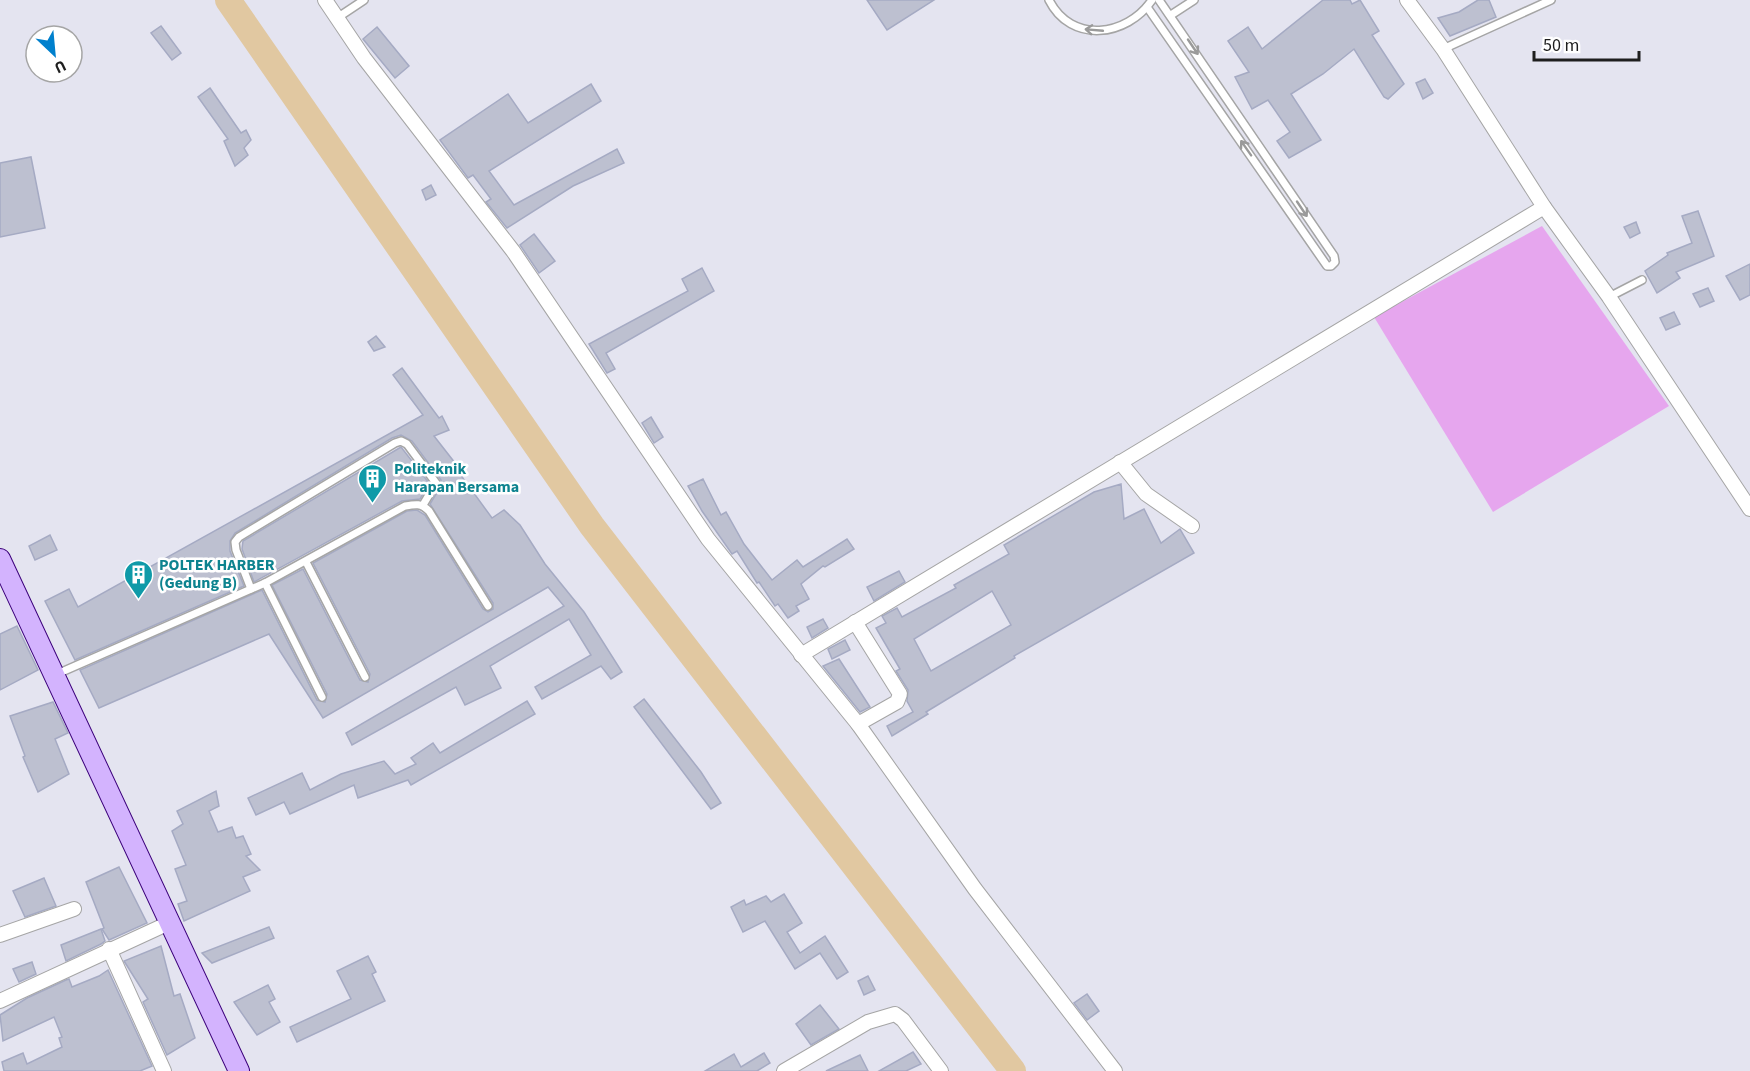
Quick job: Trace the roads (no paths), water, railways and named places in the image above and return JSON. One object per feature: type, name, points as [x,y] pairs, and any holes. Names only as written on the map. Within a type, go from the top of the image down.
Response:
[{"type":"main road","points":[[0,559],[239,1071]]},
{"type":"street","points":[[326,0],[364,58],[513,251],[708,539],[858,724],[975,890],[1115,1071]]},
{"type":"street","points":[[1407,0],[1443,49],[1544,207],[1609,297],[1750,510]]},
{"type":"street","points":[[801,655],[1544,207]]},
{"type":"street","points":[[1120,462],[1146,494],[1192,526]]},
{"type":"street","points":[[855,622],[900,694],[897,702],[858,724]]},
{"type":"street","points":[[0,934],[74,909]]},
{"type":"street","points":[[0,1001],[169,923]]},
{"type":"street","points":[[109,949],[164,1071]]},
{"type":"street","points":[[784,1071],[868,1022],[895,1014],[903,1020],[941,1071]]},
{"type":"lane","points":[[337,18],[364,0]]},
{"type":"lane","points":[[1049,0],[1058,14],[1069,23],[1095,32],[1123,27],[1135,20],[1149,3],[1327,266],[1331,266],[1335,261],[1334,256],[1159,0]]},
{"type":"lane","points":[[1170,15],[1194,0]]},
{"type":"lane","points":[[1443,49],[1551,0]]},
{"type":"lane","points":[[1609,297],[1642,280]]},
{"type":"lane","points":[[251,589],[236,550],[235,542],[239,537],[395,443],[401,441],[407,444],[436,483],[423,505]]},
{"type":"lane","points":[[55,675],[266,583],[405,506],[423,505]]},
{"type":"lane","points":[[423,505],[488,606]]},
{"type":"lane","points":[[306,562],[365,677]]},
{"type":"lane","points":[[266,583],[322,697]]},
{"type":"waterway","points":[[228,0],[592,526],[1013,1071]]},
{"type":"place","name":"Politeknik Harapan Bersama","points":[[373,504]]},
{"type":"place","name":"POLTEK HARBER (Gedung B)","points":[[138,600]]}]
